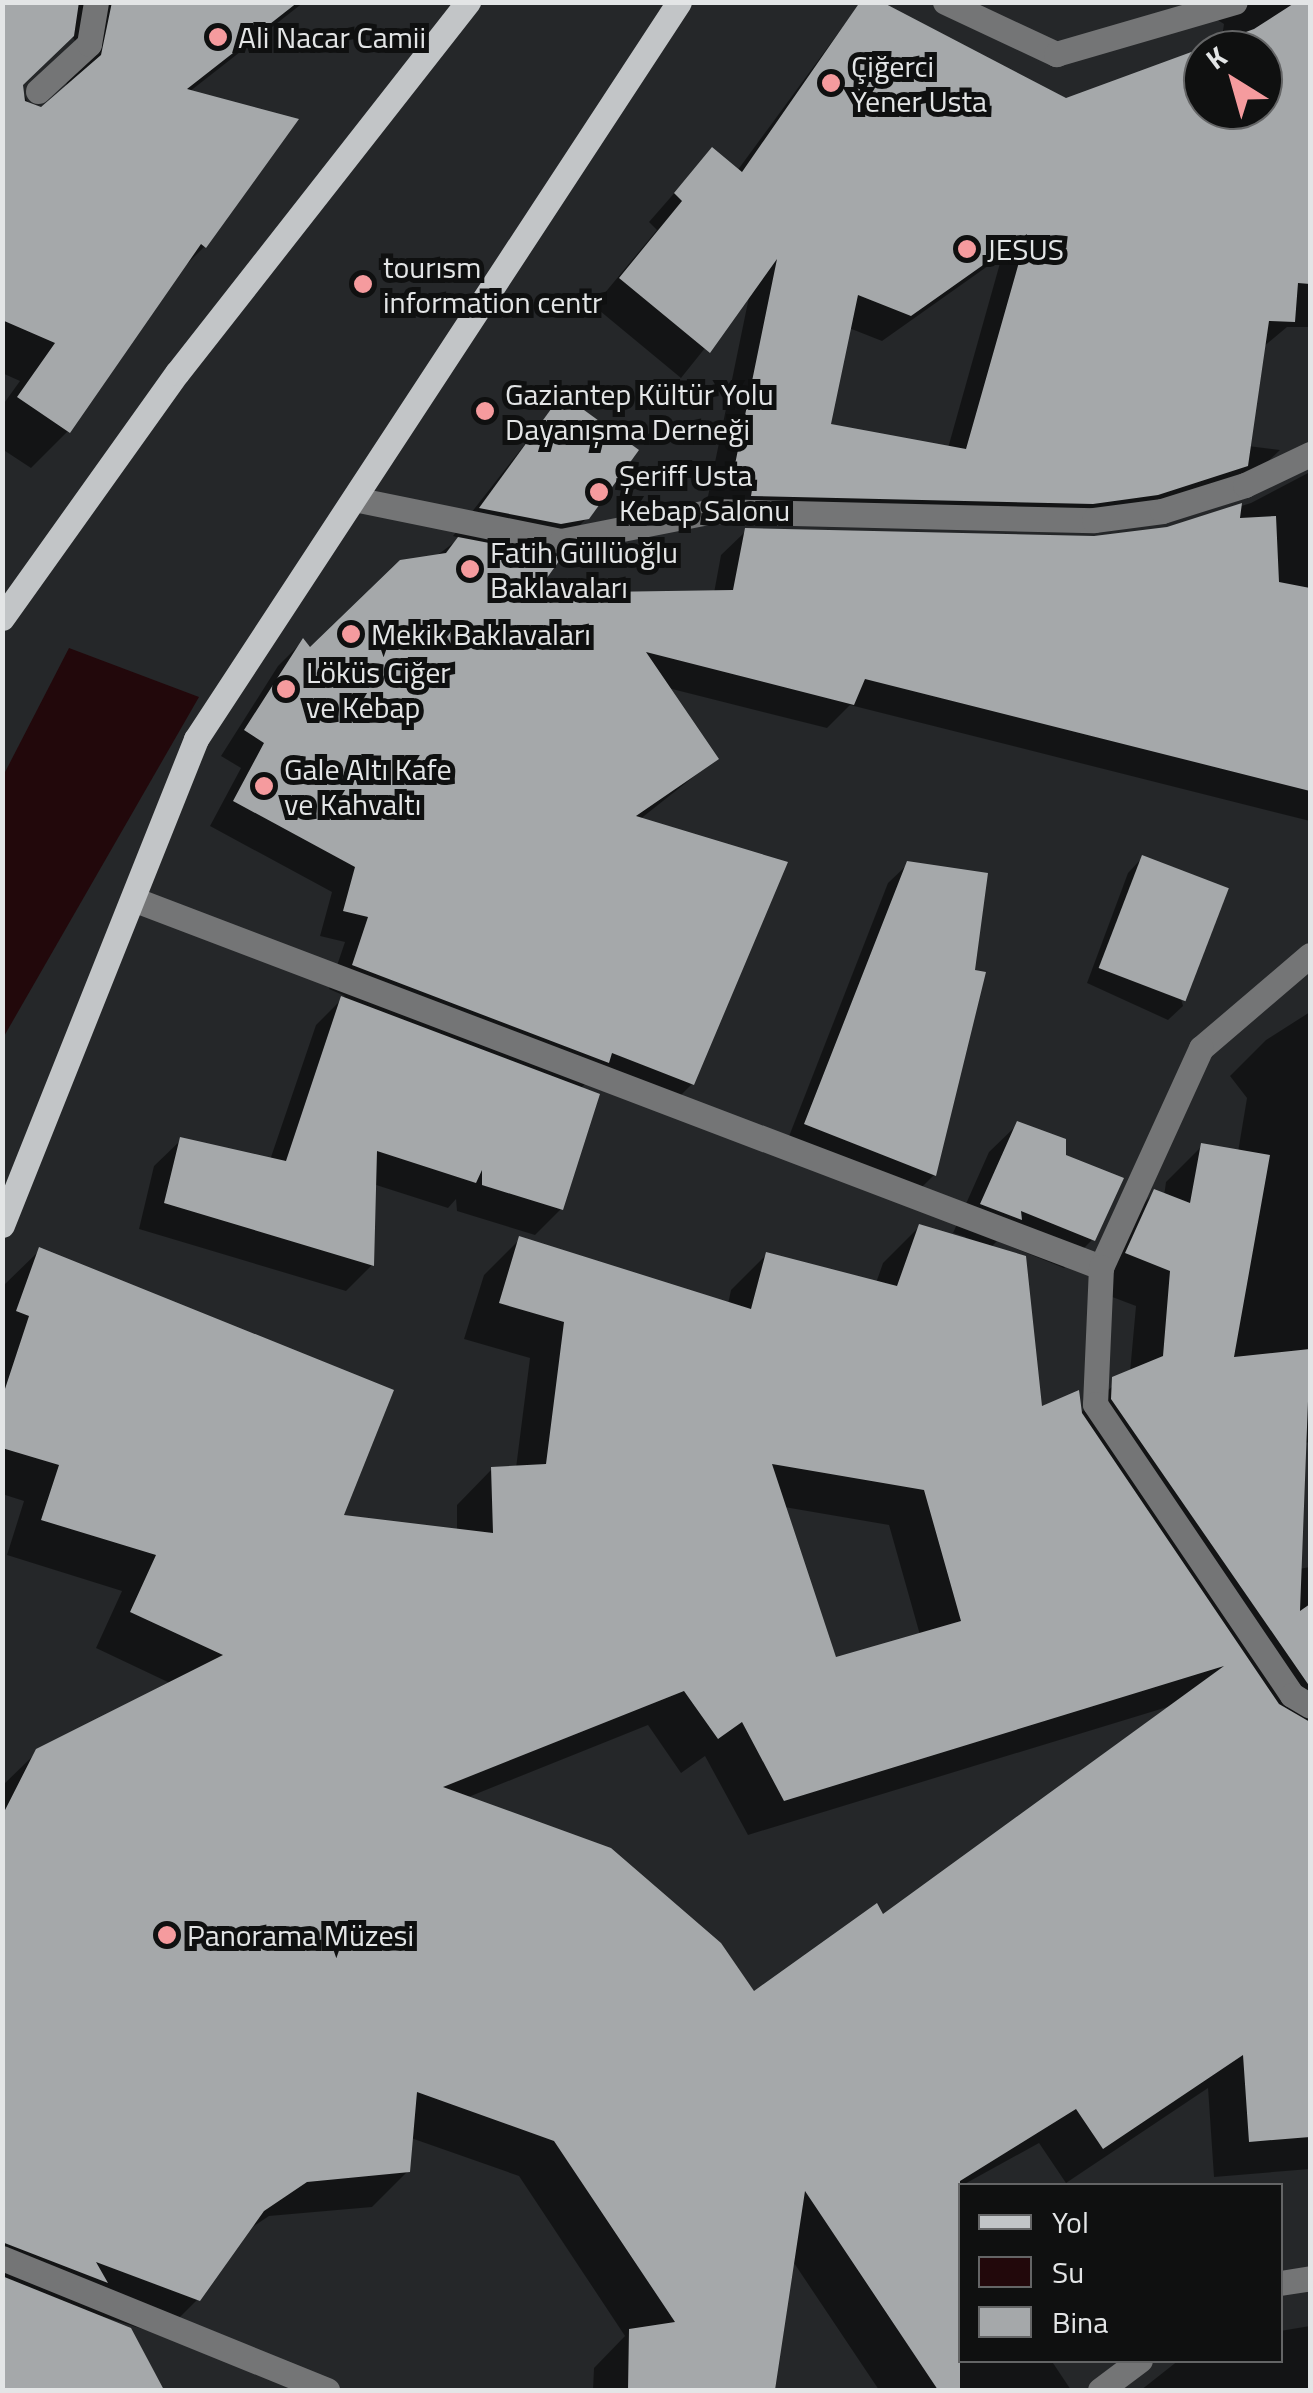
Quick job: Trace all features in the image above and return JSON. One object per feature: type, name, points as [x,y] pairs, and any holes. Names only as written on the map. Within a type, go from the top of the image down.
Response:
[{"type":"main road","points":[[2,618],[177,373],[468,2]]},
{"type":"main road","points":[[2,1226],[196,740],[679,2]]},
{"type":"street","points":[[38,91],[88,44],[96,2]]},
{"type":"street","points":[[945,2],[1056,54],[1235,2]]},
{"type":"street","points":[[354,498],[561,541],[713,511],[1094,520],[1178,506],[1245,485],[1310,454]]},
{"type":"street","points":[[132,899],[1101,1267]]},
{"type":"street","points":[[1310,955],[1202,1048],[1101,1267],[1095,1404],[1292,1696],[1310,1706]]},
{"type":"street","points":[[2,2258],[327,2390]]},
{"type":"street","points":[[1283,2282],[1310,2278]]},
{"type":"street","points":[[1100,2390],[1136,2363]]},
{"type":"water","points":[[69,648],[199,697],[3,1038],[3,776]]},
{"type":"building","points":[[2,2],[79,2],[74,36],[23,85],[25,101],[41,107],[101,55],[112,2],[298,2],[187,89],[299,119],[206,248],[201,244],[70,433],[17,397],[55,343],[2,320]]},
{"type":"building","points":[[860,2],[882,2],[1066,98],[1183,55],[1183,130],[1283,130],[1283,30],[1251,30],[1296,2],[1310,2],[1310,284],[1298,283],[1295,322],[1269,321],[1248,466],[1158,495],[1093,504],[751,496],[753,484],[732,479],[777,259],[710,353],[619,278],[682,201],[674,193],[712,147],[742,172]],"holes":[[[1027,234],[966,449],[831,424],[858,295],[911,316]]]},
{"type":"building","points":[[562,394],[639,450],[589,519],[561,524],[479,508]]},
{"type":"building","points":[[1242,503],[1240,518],[1276,516],[1279,582],[1310,588],[1310,791],[865,679],[854,705],[646,652],[719,759],[636,816],[788,862],[694,1085],[612,1053],[609,1063],[352,965],[368,917],[343,911],[355,867],[233,801],[264,743],[244,730],[303,638],[310,647],[400,560],[446,553],[458,537],[562,557],[536,593],[733,590],[745,528],[1094,536],[1167,527]]},
{"type":"building","points":[[1142,855],[1229,888],[1185,1001],[1099,968]]},
{"type":"building","points":[[907,861],[988,873],[975,970],[986,972],[936,1176],[804,1124]]},
{"type":"building","points":[[341,996],[600,1094],[563,1210],[482,1185],[482,1170],[476,1183],[377,1151],[374,1266],[164,1203],[180,1137],[286,1161]]},
{"type":"building","points":[[1017,1121],[1066,1139],[1066,1155],[1124,1178],[1095,1241],[1021,1211],[1022,1220],[980,1204]]},
{"type":"building","points":[[1201,1143],[1270,1155],[1234,1357],[1310,1349],[1300,1611],[1310,1604],[1310,1687],[1111,1399],[1112,1377],[1163,1356],[1170,1271],[1125,1253],[1154,1189],[1190,1203]]},
{"type":"building","points":[[919,1224],[1026,1256],[1042,1406],[1079,1390],[1082,1413],[1279,1704],[1310,1722],[1310,2137],[1249,2142],[1243,2055],[1103,2149],[1076,2109],[960,2181],[960,2390],[938,2390],[805,2191],[775,2390],[628,2390],[629,2329],[675,2322],[554,2141],[417,2092],[410,2172],[307,2182],[264,2211],[200,2301],[96,2262],[108,2283],[2,2242],[2,1816],[36,1749],[223,1655],[130,1612],[156,1555],[41,1520],[59,1465],[2,1448],[2,1398],[29,1316],[16,1311],[39,1247],[394,1390],[344,1515],[493,1533],[491,1467],[546,1464],[564,1322],[499,1303],[519,1236],[751,1309],[766,1252],[897,1286]],"holes":[[[772,1464],[924,1490],[961,1621],[836,1657]],[[1224,1666],[883,1914],[877,1903],[754,1991],[721,1943],[611,1848],[443,1787],[684,1691],[718,1739],[742,1722],[784,1801]]]},
{"type":"building","points":[[2,2276],[131,2328],[164,2390],[2,2390]]},
{"type":"place","name":"Ali Nacar Camii","points":[[218,37]]},
{"type":"place","name":"Çiğerci Yener Usta","points":[[831,83]]},
{"type":"place","name":"JESUS","points":[[967,249]]},
{"type":"place","name":"tourısm information centr","points":[[363,284]]},
{"type":"place","name":"Gaziantep Kültür Yolu Dayanışma Derneği","points":[[485,411]]},
{"type":"place","name":"Şeriff Usta Kebap Salonu","points":[[599,492]]},
{"type":"place","name":"Fatih Güllüoğlu Baklavaları","points":[[470,569]]},
{"type":"place","name":"Mekik Baklavaları","points":[[351,634]]},
{"type":"place","name":"Löküs Ciğer ve Kebap","points":[[286,689]]},
{"type":"place","name":"Gale Altı Kafe ve Kahvaltı","points":[[264,786]]},
{"type":"place","name":"Panorama Müzesi","points":[[167,1935]]}]
